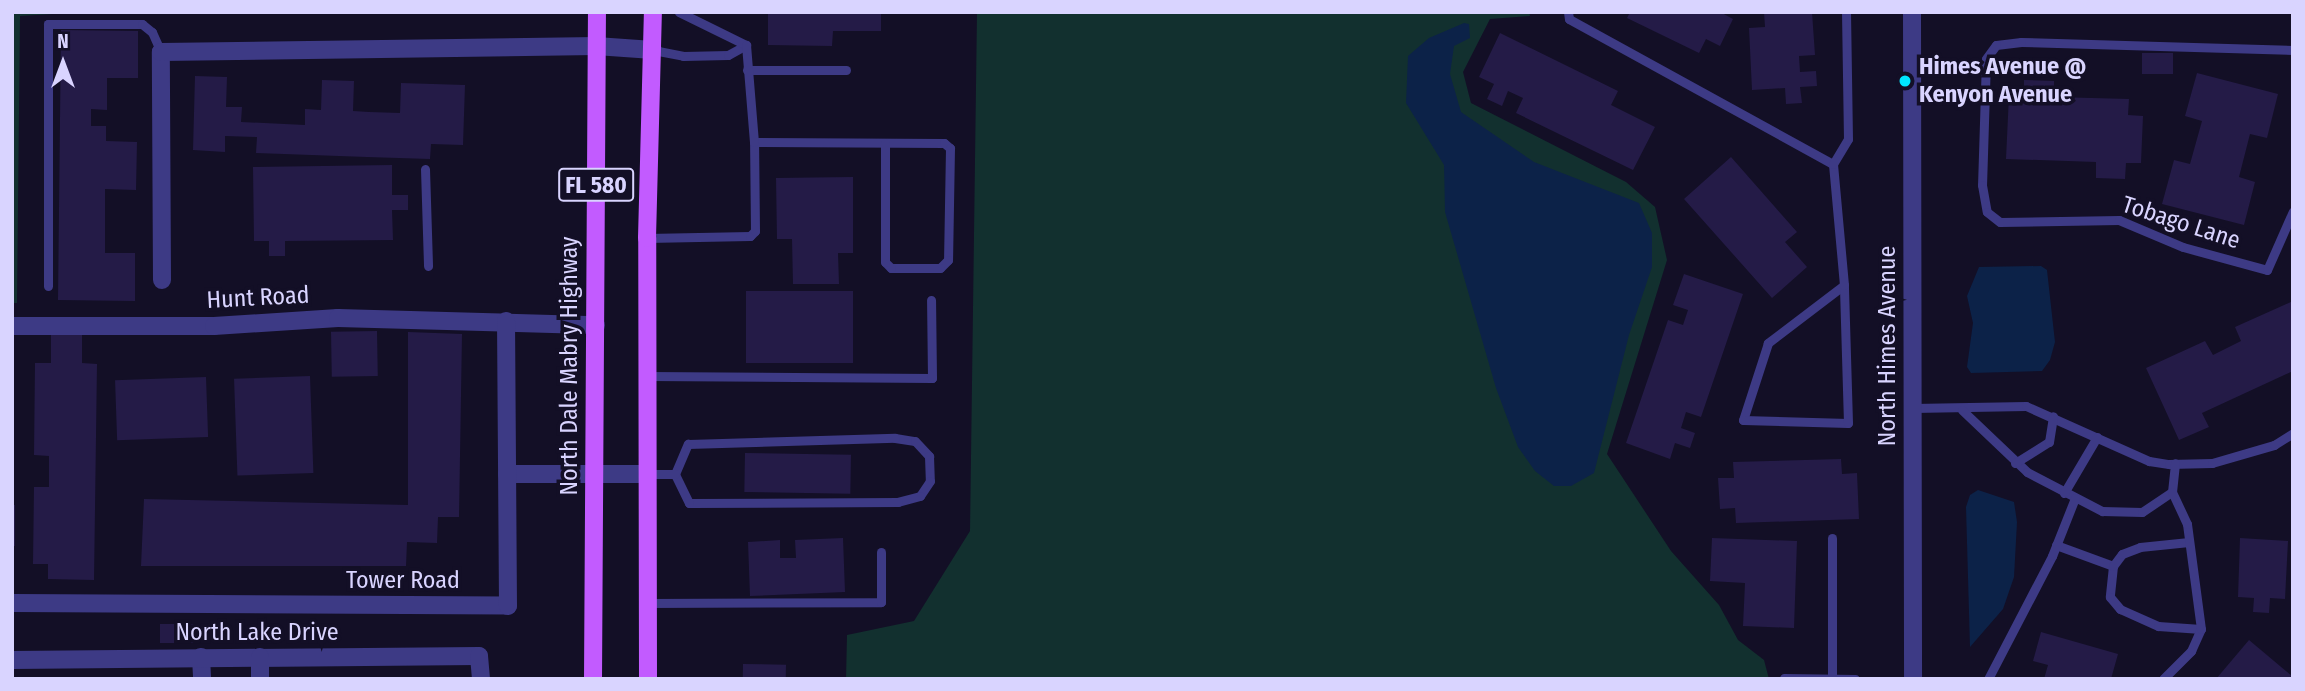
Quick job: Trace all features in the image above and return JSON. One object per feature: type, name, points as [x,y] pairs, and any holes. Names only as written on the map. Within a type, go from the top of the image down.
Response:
[{"type":"main road","name":"North Dale Mabry Highway","points":[[593,679],[597,12]]},
{"type":"main road","name":"FL 580","points":[[648,679],[648,238],[653,12]]},
{"type":"street","name":"North Himes Avenue","points":[[1912,12],[1913,679]]},
{"type":"street","points":[[162,280],[161,52],[596,46],[653,50]]},
{"type":"street","name":"Hunt Road","points":[[12,326],[214,326],[338,318],[596,325]]},
{"type":"street","name":"Tower Road","points":[[12,603],[508,606],[506,321]]},
{"type":"street","points":[[507,474],[648,474]]},
{"type":"street","name":"North Lake Drive","points":[[12,660],[479,656],[481,679]]},
{"type":"street","points":[[201,657],[202,679]]},
{"type":"street","points":[[260,657],[260,679]]},
{"type":"lane","points":[[679,12],[746,45]]},
{"type":"lane","points":[[1568,12],[1569,19],[1833,164]]},
{"type":"lane","points":[[1844,285],[1768,343],[1743,420],[1848,423],[1844,285],[1833,164],[1848,139],[1846,12]]},
{"type":"lane","points":[[48,286],[48,24],[142,24],[152,32],[161,52]]},
{"type":"lane","name":"Tobago Lane","points":[[2293,50],[2021,41],[1996,45],[1986,59],[1983,185],[1987,212],[2000,222],[2119,220],[2183,247],[2267,270],[2293,211]]},
{"type":"lane","points":[[653,50],[683,56],[728,55],[746,45]]},
{"type":"lane","points":[[648,238],[750,236],[755,231],[754,142],[746,45]]},
{"type":"lane","points":[[747,70],[846,70]]},
{"type":"lane","points":[[754,142],[944,143],[950,148],[948,260],[940,268],[891,268],[885,262],[885,143]]},
{"type":"lane","points":[[425,169],[428,266]]},
{"type":"lane","points":[[648,376],[932,378],[931,300]]},
{"type":"lane","points":[[1913,408],[1962,410],[1994,403],[2026,406],[2149,461],[2175,463],[2212,463],[2274,444],[2293,433]]},
{"type":"lane","points":[[1962,410],[2015,463],[2064,493],[2102,511],[2142,513],[2172,492]]},
{"type":"lane","points":[[2015,463],[2049,442],[2053,416]]},
{"type":"lane","points":[[2064,493],[2097,437]]},
{"type":"lane","points":[[895,438],[915,441],[929,456],[930,481],[920,496],[898,502],[688,503],[674,474],[688,443],[895,438]]},
{"type":"lane","points":[[2163,679],[2191,651],[2201,629],[2187,524],[2172,492],[2175,463]]},
{"type":"lane","points":[[648,474],[674,474]]},
{"type":"lane","points":[[1988,679],[2056,545],[2075,498]]},
{"type":"lane","points":[[1832,538],[1832,678]]},
{"type":"lane","points":[[2189,542],[2140,547],[2122,554],[2113,566],[2110,597],[2119,609],[2158,626],[2201,629]]},
{"type":"lane","points":[[2056,545],[2113,566]]},
{"type":"lane","points":[[648,603],[881,603],[880,552]]},
{"type":"lane","points":[[1784,678],[1855,679]]},
{"type":"green space","points":[[12,12],[86,12],[20,16],[17,303],[12,303]]},
{"type":"green space","points":[[977,12],[1529,12],[1530,16],[1490,19],[1463,72],[1471,103],[1626,182],[1655,207],[1667,260],[1607,454],[1671,551],[1719,605],[1738,640],[1764,660],[1769,679],[846,679],[847,635],[914,621],[970,531]]},
{"type":"water","points":[[1464,23],[1469,24],[1470,38],[1454,46],[1450,74],[1461,112],[1534,162],[1639,203],[1652,233],[1652,267],[1629,335],[1594,473],[1571,486],[1554,486],[1535,471],[1518,447],[1496,388],[1445,212],[1444,165],[1406,103],[1408,56],[1429,38]]},
{"type":"water","points":[[2041,266],[2047,270],[2055,342],[2050,360],[2042,371],[1971,373],[1967,367],[1973,323],[1967,296],[1979,267]]},
{"type":"water","points":[[1978,490],[2014,502],[2017,522],[2014,577],[2003,609],[1970,647],[1966,507],[1970,495]]},
{"type":"building","points":[[768,12],[881,12],[881,31],[833,31],[832,46],[768,45]]},
{"type":"building","points":[[1630,12],[1720,12],[1733,19],[1720,46],[1706,39],[1699,53],[1627,18]]},
{"type":"building","points":[[1764,12],[1812,12],[1815,55],[1799,56],[1800,72],[1816,71],[1817,86],[1800,87],[1802,103],[1786,104],[1785,88],[1752,90],[1749,28],[1765,27]]},
{"type":"building","points":[[61,30],[138,31],[138,78],[107,78],[107,110],[91,109],[91,126],[106,126],[106,141],[137,142],[136,190],[105,189],[105,253],[135,253],[135,301],[58,300]]},
{"type":"building","points":[[1500,33],[1618,91],[1611,105],[1655,127],[1633,170],[1516,113],[1523,98],[1508,91],[1502,106],[1487,99],[1494,84],[1479,77]]},
{"type":"building","points":[[2142,53],[2173,53],[2173,74],[2142,74]]},
{"type":"building","points":[[2197,73],[2278,94],[2267,138],[2250,134],[2239,177],[2255,182],[2244,225],[2162,204],[2174,160],[2190,164],[2202,121],[2185,116]]},
{"type":"building","points":[[195,76],[227,77],[226,107],[242,107],[241,122],[305,125],[305,109],[321,110],[322,80],[354,81],[353,111],[369,112],[400,113],[401,83],[465,85],[463,145],[431,144],[430,159],[256,153],[257,137],[225,136],[225,152],[193,150]]},
{"type":"building","points":[[2024,80],[2054,81],[2054,97],[2129,99],[2128,115],[2143,116],[2141,163],[2126,163],[2125,179],[2096,178],[2096,162],[2006,159],[2009,95],[2024,95]]},
{"type":"building","points":[[1731,157],[1797,232],[1785,242],[1807,267],[1772,298],[1684,199]]},
{"type":"building","points":[[392,165],[392,195],[408,195],[408,210],[392,210],[393,240],[285,241],[285,256],[269,256],[269,241],[254,241],[253,167]]},
{"type":"building","points":[[853,177],[853,253],[838,253],[839,284],[793,284],[792,239],[777,239],[776,178]]},
{"type":"building","points":[[1684,274],[1743,294],[1701,417],[1686,412],[1681,428],[1695,433],[1690,448],[1675,443],[1670,459],[1626,443],[1668,320],[1683,325],[1688,310],[1673,305]]},
{"type":"building","points":[[746,291],[853,291],[853,363],[746,363]]},
{"type":"building","points":[[2293,301],[2293,371],[2202,413],[2209,427],[2179,440],[2146,368],[2205,341],[2213,355],[2241,341],[2235,327]]},
{"type":"building","points":[[377,331],[378,376],[332,377],[331,332]]},
{"type":"building","points":[[51,332],[82,332],[82,363],[97,364],[94,580],[48,579],[48,564],[33,564],[34,487],[49,487],[49,456],[34,455],[35,363],[51,363]]},
{"type":"building","points":[[408,332],[462,334],[459,517],[438,517],[437,543],[407,542],[406,566],[141,566],[144,499],[408,505]]},
{"type":"building","points":[[310,376],[313,473],[237,476],[234,379]]},
{"type":"building","points":[[206,377],[208,437],[117,440],[115,380]]},
{"type":"building","points":[[745,453],[851,455],[850,494],[744,492]]},
{"type":"building","points":[[1841,459],[1842,474],[1857,473],[1859,519],[1736,523],[1735,508],[1720,509],[1718,478],[1734,478],[1733,462]]},
{"type":"building","points":[[12,505],[15,505],[15,546],[12,546]]},
{"type":"building","points":[[843,538],[845,592],[750,596],[748,542],[780,540],[780,558],[796,558],[795,540]]},
{"type":"building","points":[[1712,538],[1797,541],[1794,628],[1743,626],[1745,583],[1710,581]]},
{"type":"building","points":[[2240,538],[2288,541],[2285,599],[2270,598],[2269,613],[2253,612],[2254,598],[2238,597]]},
{"type":"building","points":[[160,624],[199,624],[199,643],[160,643]]},
{"type":"building","points":[[2041,632],[2118,654],[2111,679],[2044,679],[2048,665],[2033,661]]},
{"type":"building","points":[[2249,640],[2293,677],[2293,679],[2216,679]]},
{"type":"building","points":[[743,664],[786,665],[786,679],[743,679]]},
{"type":"place","name":"Himes Avenue @ Kenyon Avenue","points":[[1905,81]]}]
